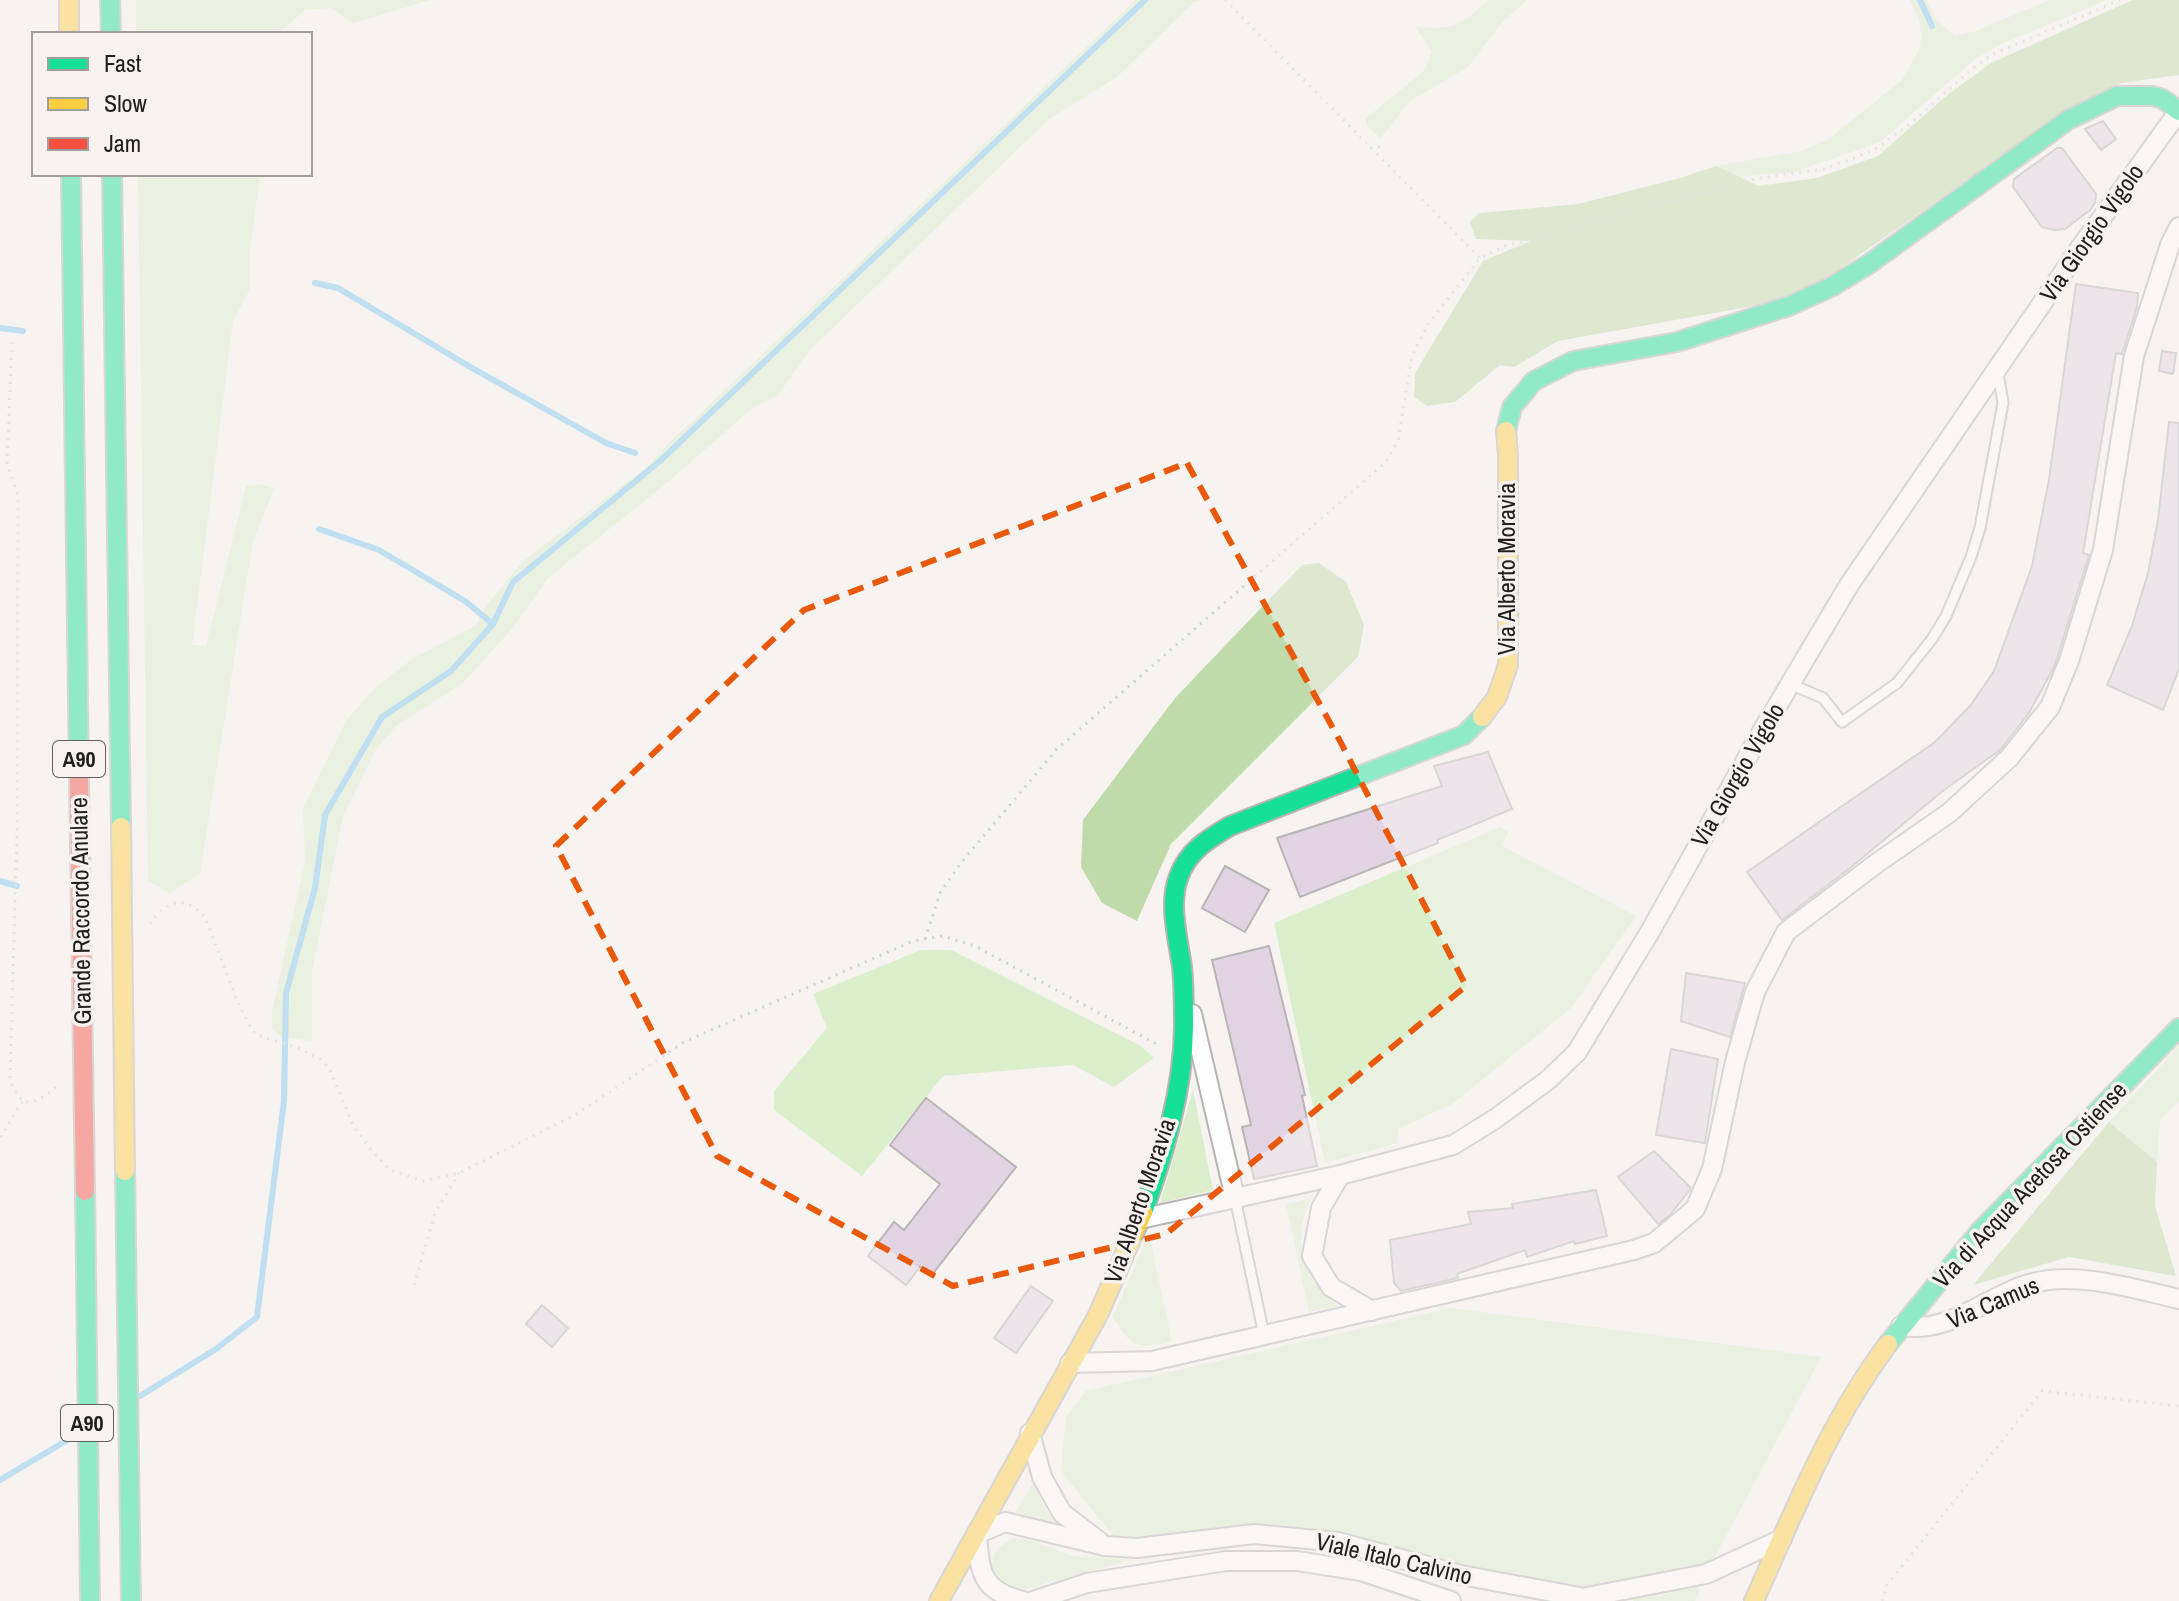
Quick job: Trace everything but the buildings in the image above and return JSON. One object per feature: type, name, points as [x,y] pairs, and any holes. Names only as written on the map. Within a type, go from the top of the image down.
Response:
[{"type":"main road","points":[[69,0],[69,32]]},
{"type":"main road","points":[[110,0],[111,32]]},
{"type":"main road","name":"Via Alberto Moravia","points":[[939,1601],[1106,1300],[1140,1219],[1168,1127],[1183,1058],[1184,979],[1174,925],[1175,892],[1186,859],[1197,846],[1230,826],[1464,735],[1492,710],[1500,694],[1508,665],[1508,455],[1505,426],[1512,407],[1534,381],[1573,361],[1677,342],[1789,306],[1831,287],[1869,264],[2068,120],[2117,96],[2153,96],[2179,111]]},
{"type":"main road","name":"Grande Raccordo Anulare","points":[[71,176],[90,1601]]},
{"type":"main road","name":"Grande Raccordo Anulare","points":[[112,176],[131,1601]]},
{"type":"main road","name":"Via di Acqua Acetosa Ostiense","points":[[1754,1601],[1839,1419],[1862,1378],[1980,1231],[2179,1028]]},
{"type":"street","name":"Via Giorgio Vigolo","points":[[1140,1219],[1340,1175],[1453,1145],[1548,1080],[1577,1052],[1636,956],[1849,585],[1997,368],[2179,111]]},
{"type":"street","points":[[1070,1363],[1152,1361],[1634,1250],[1654,1243],[1695,1209],[1712,1169],[1735,1062],[1755,992],[1786,932],[1949,813],[2009,758],[2050,707],[2069,661],[2103,550],[2132,363],[2170,245],[2179,227]]},
{"type":"street","points":[[1184,979],[1235,1198]]},
{"type":"street","points":[[1340,1175],[1321,1208],[1312,1256],[1331,1287],[1372,1311]]},
{"type":"street","name":"Via Camus","points":[[1901,1326],[1936,1327],[2030,1284],[2056,1278],[2083,1280],[2179,1299]]},
{"type":"street","points":[[1030,1433],[1042,1477],[1062,1513],[1105,1546]]},
{"type":"street","name":"Viale Italo Calvino","points":[[977,1534],[1005,1522],[1105,1546],[1137,1548],[1254,1534],[1338,1542],[1461,1575],[1594,1599],[1706,1574],[1782,1539]]},
{"type":"street","points":[[977,1534],[985,1582],[1002,1596],[1023,1601]]},
{"type":"street","name":"Viale Italo Calvino","points":[[1033,1601],[1087,1583],[1226,1561],[1297,1561],[1361,1571],[1451,1601]]},
{"type":"lane","points":[[1790,684],[1823,698],[1842,722],[1897,683],[1932,639],[1946,616],[1980,528],[2003,403],[1997,368]]},
{"type":"lane","points":[[1235,1198],[1264,1335]]},
{"type":"path","points":[[1225,0],[1480,258]]},
{"type":"path","points":[[925,939],[940,893],[960,864],[1057,749],[1385,463],[1398,441],[1412,356],[1428,324],[1480,258],[1505,246],[1759,178],[1824,169],[1874,150],[1993,54],[2120,0]]},
{"type":"path","points":[[1370,148],[1385,146]]},
{"type":"path","points":[[12,342],[7,462],[18,496],[17,832],[10,1079],[16,1097],[22,1102],[37,1101],[56,1087]]},
{"type":"path","points":[[150,924],[166,907],[178,903],[190,903],[198,910],[205,917],[238,1003],[251,1028],[257,1035],[298,1048],[320,1059],[329,1068],[353,1125],[390,1170],[423,1181],[459,1173],[575,1115],[684,1042],[913,941],[943,936],[975,946],[1183,1058]]},
{"type":"path","points":[[0,1137],[22,1102]]},
{"type":"path","points":[[414,1285],[435,1213],[459,1173]]},
{"type":"path","points":[[1882,1601],[1887,1585],[2042,1391],[2179,1406]]},
{"type":"highlighted area","points":[[1187,463],[1340,741],[1466,986],[1166,1234],[953,1286],[717,1156],[556,846],[804,610]]},
{"type":"green space","points":[[136,0],[430,0],[353,23],[331,8],[305,10],[280,32],[136,32]]},
{"type":"green space","points":[[1136,0],[1202,0],[1194,2],[1117,77],[1049,119],[810,350],[778,395],[754,407],[657,491],[549,577],[511,630],[463,683],[396,726],[376,749],[343,816],[312,972],[312,1041],[281,1037],[272,1028],[272,1012],[305,861],[303,808],[346,721],[375,688],[412,659],[475,626],[486,606],[522,562],[648,466]]},
{"type":"green space","points":[[1489,0],[1527,0],[1502,22],[1468,67],[1410,101],[1381,138],[1368,127],[1365,119],[1424,71],[1432,52],[1415,26],[1448,27],[1471,15]]},
{"type":"green space","points":[[1910,0],[1926,0],[1936,20],[1955,36],[1973,32],[2050,0],[2107,0],[1999,45],[1975,59],[1880,142],[1794,172],[1738,177],[1716,166],[1801,151],[1829,139],[1902,80],[1919,50],[1922,36]]},
{"type":"green space","points":[[2133,0],[2179,0],[2179,75],[2121,83],[2027,138],[1798,298],[1558,341],[1514,367],[1500,365],[1455,402],[1427,406],[1414,397],[1415,373],[1483,261],[1531,241],[1476,239],[1470,222],[1479,213],[1579,204],[1716,166],[1759,186],[1817,178],[1878,156],[1945,97],[1991,63]]},
{"type":"green space","points":[[138,176],[260,176],[249,259],[250,289],[233,321],[192,645],[206,646],[246,486],[260,484],[274,489],[253,541],[200,873],[170,893],[148,881]]},
{"type":"green space","points":[[1319,563],[1346,582],[1364,625],[1358,657],[1171,844],[1137,921],[1102,903],[1081,867],[1083,820],[1176,697],[1302,565]]},
{"type":"green space","points":[[1500,827],[1508,832],[1502,846],[1636,916],[1571,1008],[1452,1104],[1398,1129],[1397,1143],[1325,1163],[1274,923]]},
{"type":"green space","points":[[921,950],[951,950],[1141,1046],[1154,1058],[1114,1087],[1073,1065],[943,1076],[862,1176],[774,1110],[774,1091],[827,1028],[813,994]]},
{"type":"green space","points":[[2179,1046],[2179,1101],[2160,1120],[2157,1162],[2109,1122]]},
{"type":"green space","points":[[1193,1090],[1213,1190],[1160,1203]]},
{"type":"green space","points":[[2109,1122],[2157,1162],[2155,1206],[2176,1276],[2069,1257],[1973,1285]]},
{"type":"green space","points":[[1312,1198],[1302,1228],[1304,1257],[1316,1284],[1338,1306],[1309,1312],[1286,1204]]},
{"type":"green space","points":[[1149,1234],[1172,1342],[1143,1346],[1131,1341],[1113,1317]]},
{"type":"green space","points":[[1451,1308],[1821,1357],[1706,1574],[1560,1595],[1338,1542],[1113,1536],[1061,1471],[1066,1417],[1086,1391]]},
{"type":"green space","points":[[1035,1479],[1042,1504],[1058,1527],[1050,1527],[1016,1512]]},
{"type":"green space","points":[[1013,1538],[1029,1540],[1072,1556],[1132,1560],[1024,1589],[1017,1588],[999,1580],[992,1563],[995,1553]]},
{"type":"green space","points":[[1695,1585],[1700,1589],[1695,1601],[1633,1601],[1633,1598],[1661,1596]]},
{"type":"waterway","points":[[140,1396],[216,1349],[257,1317],[284,1101],[286,993],[315,888],[325,815],[382,717],[451,671],[493,624],[513,582],[660,461],[1145,0]]},
{"type":"waterway","points":[[1920,0],[1932,26]]},
{"type":"waterway","points":[[315,283],[338,288],[606,443],[635,453]]},
{"type":"waterway","points":[[0,328],[23,331]]},
{"type":"waterway","points":[[319,529],[379,550],[465,601],[493,624]]},
{"type":"waterway","points":[[0,881],[17,886]]},
{"type":"waterway","points":[[0,1480],[76,1435]]},
{"type":"traffic: fast","points":[[110,0],[111,32]]},
{"type":"traffic: fast","points":[[1506,431],[1512,407],[1534,381],[1573,361],[1677,342],[1789,306],[1831,287],[1869,264],[2068,120],[2117,96],[2153,96],[2179,111]]},
{"type":"traffic: fast","points":[[71,176],[79,779]]},
{"type":"traffic: fast","points":[[112,176],[121,827]]},
{"type":"traffic: fast","points":[[1143,1212],[1165,1145],[1183,1052],[1184,990],[1174,898],[1179,876],[1188,859],[1207,841],[1230,826],[1464,735],[1482,717]]},
{"type":"traffic: fast","points":[[1888,1344],[1980,1231],[2179,1028]]},
{"type":"traffic: fast","points":[[125,1171],[131,1601]]},
{"type":"traffic: fast","points":[[85,1191],[90,1601]]},
{"type":"traffic: slow","points":[[69,0],[69,32]]},
{"type":"traffic: slow","points":[[1482,717],[1497,697],[1508,665],[1506,431]]},
{"type":"traffic: slow","points":[[121,827],[125,1171]]},
{"type":"traffic: slow","points":[[939,1601],[1098,1315],[1143,1212]]},
{"type":"traffic: slow","points":[[1754,1601],[1830,1436],[1888,1344]]},
{"type":"traffic: jam","points":[[79,779],[85,1191]]}]
